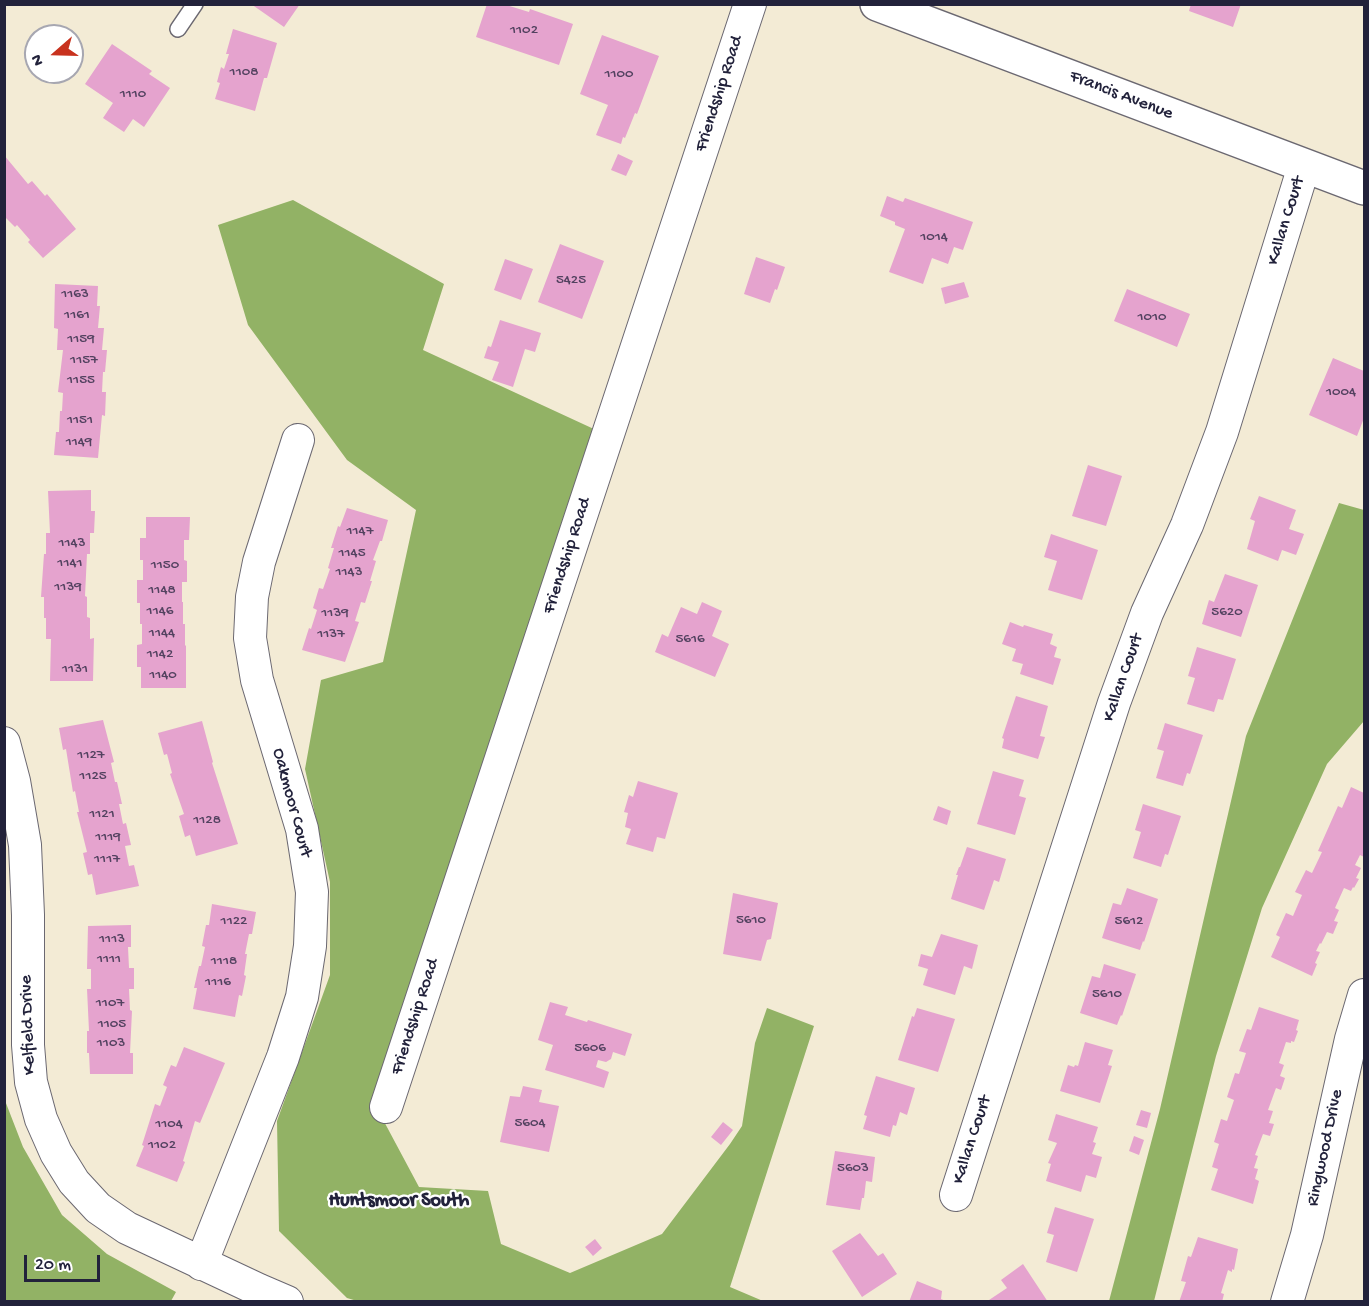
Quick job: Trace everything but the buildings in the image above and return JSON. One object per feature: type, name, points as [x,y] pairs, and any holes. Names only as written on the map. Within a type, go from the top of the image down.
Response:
[{"type":"street","name":"Friendship Road","points":[[386,1107],[750,4]]},
{"type":"street","name":"Francis Avenue","points":[[878,4],[1365,189]]},
{"type":"street","name":"Kallan Court","points":[[956,1195],[1114,703],[1147,613],[1187,525],[1222,432],[1304,166]]},
{"type":"street","name":"Oakmoor Court","points":[[201,1264],[284,1057],[302,996],[310,946],[312,892],[302,829],[257,680],[250,638],[252,597],[259,562],[298,440]]},
{"type":"street","name":"Kelfield Drive","points":[[4,743],[14,781],[25,845],[28,915],[28,1045],[31,1082],[41,1119],[56,1153],[74,1182],[98,1208],[127,1228],[287,1302]]},
{"type":"street","name":"Ringwood Drive","points":[[1287,1302],[1307,1234],[1351,1039],[1365,995]]},
{"type":"lane","points":[[178,29],[195,4]]},
{"type":"green space","points":[[293,200],[444,284],[423,350],[596,430],[380,1114],[419,1187],[488,1191],[501,1244],[570,1273],[662,1234],[730,1144],[742,1126],[755,1043],[767,1008],[814,1026],[730,1287],[763,1301],[357,1301],[347,1298],[279,1231],[277,1121],[330,975],[330,882],[305,769],[321,680],[383,662],[416,510],[347,460],[248,325],[218,225]]},
{"type":"green space","points":[[1339,503],[1364,510],[1364,721],[1327,764],[1262,908],[1216,1056],[1154,1301],[1109,1301],[1160,1109],[1246,736]]},
{"type":"green space","points":[[4,1098],[23,1147],[62,1215],[107,1254],[176,1292],[171,1301],[5,1301]]},
{"type":"district","name":"Huntsmoor South","points":[[399,1202]]}]
